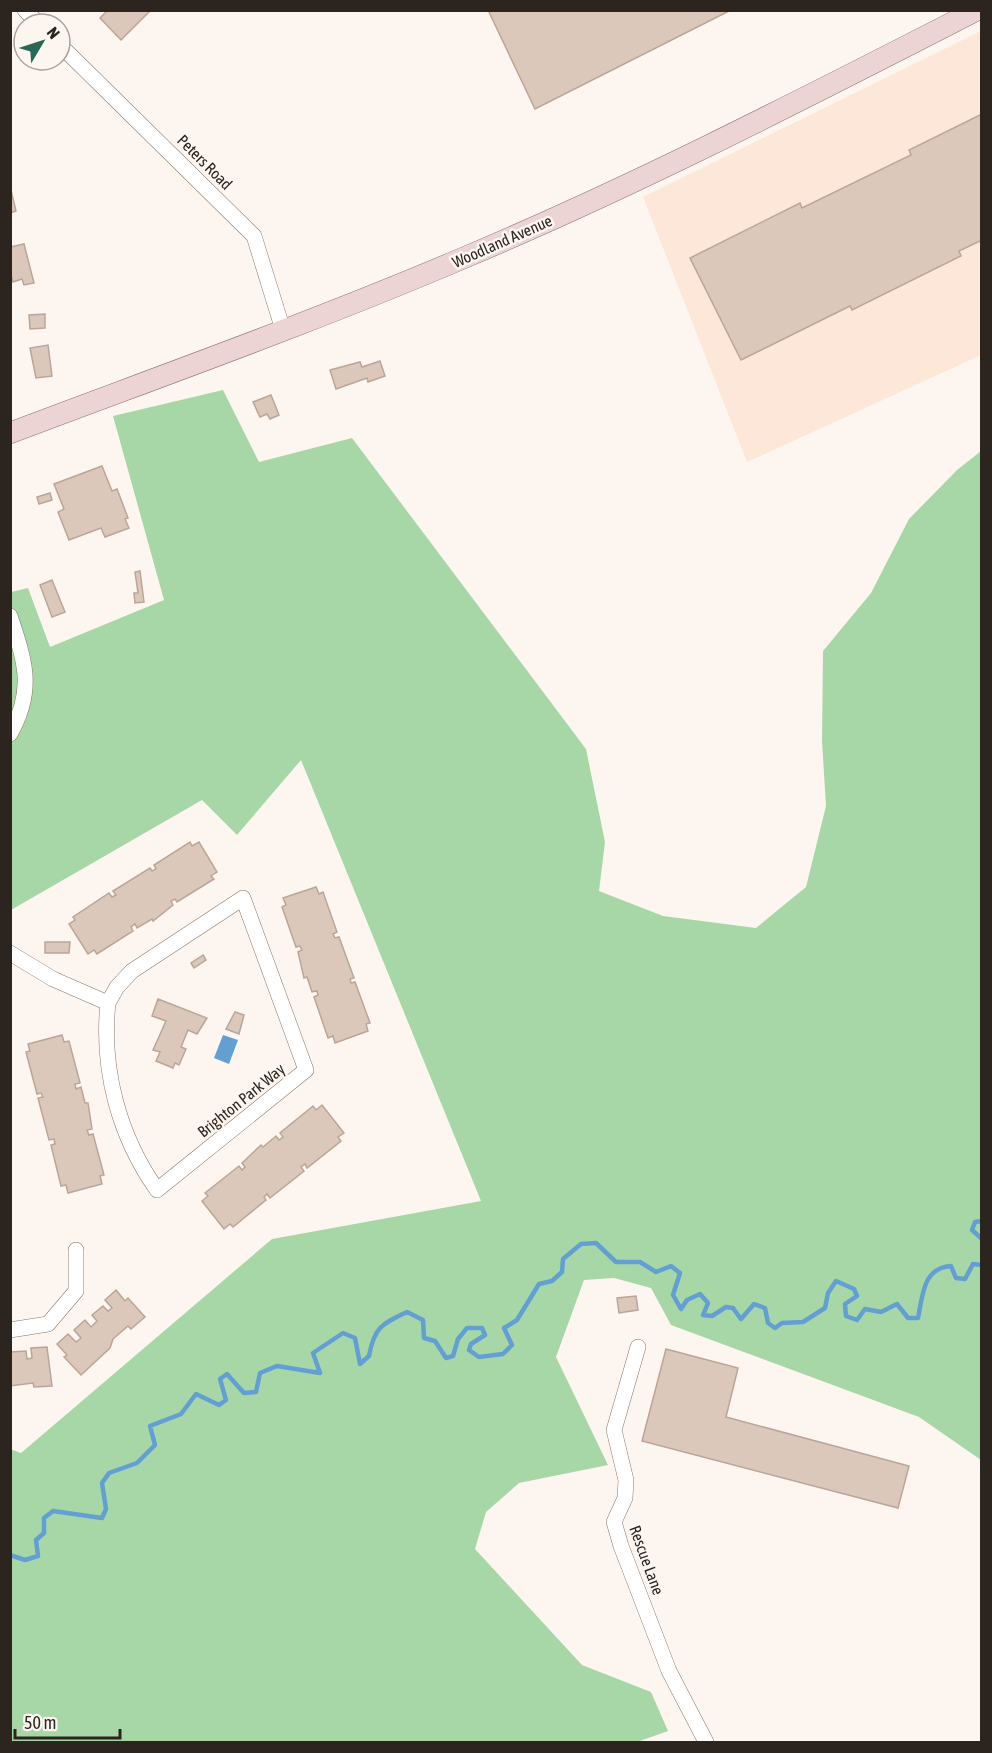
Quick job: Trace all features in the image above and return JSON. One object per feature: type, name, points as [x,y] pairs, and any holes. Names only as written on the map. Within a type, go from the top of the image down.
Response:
[{"type":"street","name":"Woodland Avenue","points":[[10,433],[283,330],[461,259],[663,169],[977,10]]},
{"type":"street","name":"Peters Road","points":[[72,57],[254,236],[283,330]]},
{"type":"street","points":[[10,616],[26,663],[22,713],[10,734]]},
{"type":"street","name":"Brighton Park Way","points":[[243,898],[306,1070],[158,1190],[139,1165],[130,1145],[115,1097],[104,1037],[108,1003],[117,987],[132,971],[243,898]]},
{"type":"street","points":[[10,953],[53,979],[108,1003]]},
{"type":"street","points":[[10,1330],[48,1324],[76,1291],[76,1250]]},
{"type":"street","name":"Rescue Lane","points":[[638,1347],[614,1430],[626,1480],[626,1498],[614,1522],[669,1671],[706,1743]]},
{"type":"shaded area","points":[[981,31],[981,355],[747,462],[643,197]]},
{"type":"green space","points":[[223,390],[259,462],[352,438],[586,749],[605,842],[599,891],[663,916],[756,928],[806,887],[826,806],[822,741],[823,651],[871,593],[909,519],[957,470],[981,451],[981,1460],[919,1417],[671,1325],[651,1288],[614,1278],[584,1280],[556,1357],[608,1465],[519,1483],[486,1512],[475,1549],[582,1665],[651,1692],[668,1731],[637,1742],[11,1742],[10,1449],[21,1453],[272,1239],[481,1201],[301,760],[237,835],[202,800],[11,910],[11,592],[28,588],[50,647],[164,600],[113,416]]},
{"type":"water","points":[[223,1035],[238,1040],[229,1064],[214,1058]]},
{"type":"building","points":[[108,10],[151,10],[121,40],[100,18]]},
{"type":"building","points":[[488,10],[731,10],[535,109]]},
{"type":"building","points":[[982,114],[982,240],[959,251],[961,256],[852,310],[850,306],[741,360],[690,258],[800,203],[802,208],[911,155],[909,150]]},
{"type":"building","points":[[10,186],[16,211],[10,213]]},
{"type":"building","points":[[24,244],[34,283],[24,285],[22,279],[13,282],[10,271],[10,247]]},
{"type":"building","points":[[45,314],[45,328],[30,329],[29,315]]},
{"type":"building","points":[[48,345],[52,376],[36,378],[30,348]]},
{"type":"building","points":[[380,361],[385,376],[368,382],[367,378],[336,389],[330,370],[360,362],[362,367]]},
{"type":"building","points":[[271,395],[279,415],[270,419],[267,414],[260,417],[253,402]]},
{"type":"building","points":[[102,466],[112,491],[117,489],[128,518],[125,519],[129,528],[105,537],[101,528],[69,540],[58,512],[64,509],[54,484]]},
{"type":"building","points":[[50,493],[52,500],[39,504],[37,497]]},
{"type":"building","points":[[140,571],[144,602],[135,603],[134,593],[138,593],[135,572]]},
{"type":"building","points":[[52,580],[65,612],[52,617],[40,585]]},
{"type":"building","points":[[190,842],[192,846],[199,842],[217,872],[211,876],[214,879],[177,902],[175,899],[171,901],[173,905],[153,921],[152,919],[137,928],[135,924],[131,927],[133,931],[97,954],[94,950],[88,954],[69,924],[75,920],[73,917],[109,893],[112,897],[116,895],[113,891],[150,868],[152,871],[156,869],[154,865]]},
{"type":"building","points":[[316,887],[319,894],[323,892],[337,932],[333,934],[335,938],[339,937],[354,978],[350,979],[351,983],[355,982],[370,1023],[366,1024],[368,1031],[335,1043],[333,1036],[328,1038],[314,997],[318,995],[317,991],[312,992],[307,977],[304,978],[298,952],[302,950],[300,946],[296,947],[282,907],[286,905],[283,898]]},
{"type":"building","points":[[45,942],[70,942],[69,953],[45,953]]},
{"type":"building","points":[[203,955],[206,960],[194,968],[191,963]]},
{"type":"building","points":[[158,999],[207,1018],[197,1034],[188,1030],[181,1047],[186,1049],[179,1065],[175,1063],[173,1068],[156,1061],[160,1052],[153,1050],[166,1021],[152,1016]]},
{"type":"building","points":[[235,1012],[244,1015],[239,1034],[226,1029]]},
{"type":"building","points":[[62,1035],[64,1042],[69,1041],[80,1083],[75,1084],[76,1089],[81,1087],[85,1103],[88,1103],[92,1129],[87,1130],[89,1135],[93,1134],[104,1175],[100,1176],[102,1184],[68,1193],[66,1185],[61,1186],[51,1145],[55,1144],[54,1139],[49,1140],[38,1098],[43,1097],[41,1093],[37,1094],[26,1052],[30,1051],[28,1044]]},
{"type":"building","points":[[322,1105],[344,1133],[338,1137],[341,1141],[307,1168],[305,1164],[301,1167],[304,1171],[270,1198],[267,1194],[264,1197],[266,1200],[233,1227],[230,1224],[224,1229],[202,1201],[208,1196],[205,1193],[239,1166],[242,1170],[245,1167],[242,1163],[261,1145],[263,1147],[276,1136],[279,1140],[283,1137],[280,1133],[313,1106],[316,1110]]},
{"type":"building","points":[[116,1290],[125,1301],[128,1298],[145,1317],[131,1329],[128,1326],[113,1339],[110,1348],[81,1375],[64,1357],[67,1355],[57,1344],[68,1334],[76,1342],[81,1338],[74,1330],[85,1320],[91,1327],[97,1321],[92,1315],[103,1306],[108,1311],[112,1308],[105,1300]]},
{"type":"building","points":[[636,1296],[638,1310],[619,1313],[617,1298]]},
{"type":"building","points":[[47,1347],[52,1386],[34,1387],[33,1383],[10,1386],[11,1352],[26,1351],[27,1359],[32,1358],[31,1348]]},
{"type":"building","points":[[666,1349],[738,1368],[726,1417],[909,1466],[898,1508],[642,1441]]},
{"type":"waterway","points":[[982,1221],[975,1222],[972,1230],[982,1239]]},
{"type":"waterway","points":[[10,1555],[25,1560],[38,1556],[36,1540],[44,1533],[44,1518],[53,1511],[102,1518],[106,1509],[102,1483],[109,1473],[137,1463],[155,1445],[150,1426],[181,1414],[196,1394],[219,1405],[226,1400],[220,1379],[227,1374],[244,1393],[256,1392],[260,1373],[277,1366],[320,1373],[313,1353],[343,1333],[355,1338],[360,1364],[369,1356],[380,1328],[407,1312],[423,1320],[424,1338],[435,1341],[446,1358],[453,1356],[458,1339],[467,1328],[482,1328],[485,1335],[471,1344],[469,1350],[479,1357],[503,1354],[512,1345],[504,1328],[517,1320],[539,1284],[552,1281],[562,1272],[563,1259],[581,1244],[596,1243],[616,1262],[640,1262],[656,1272],[671,1266],[680,1273],[673,1295],[681,1309],[687,1300],[700,1294],[708,1303],[703,1315],[712,1316],[726,1307],[733,1308],[741,1319],[754,1304],[765,1308],[768,1323],[775,1328],[782,1323],[803,1322],[825,1308],[828,1293],[836,1281],[854,1289],[857,1296],[845,1304],[846,1316],[857,1320],[865,1309],[881,1312],[897,1304],[908,1318],[918,1318],[923,1292],[935,1272],[951,1266],[956,1278],[965,1279],[973,1264],[982,1265]]}]
